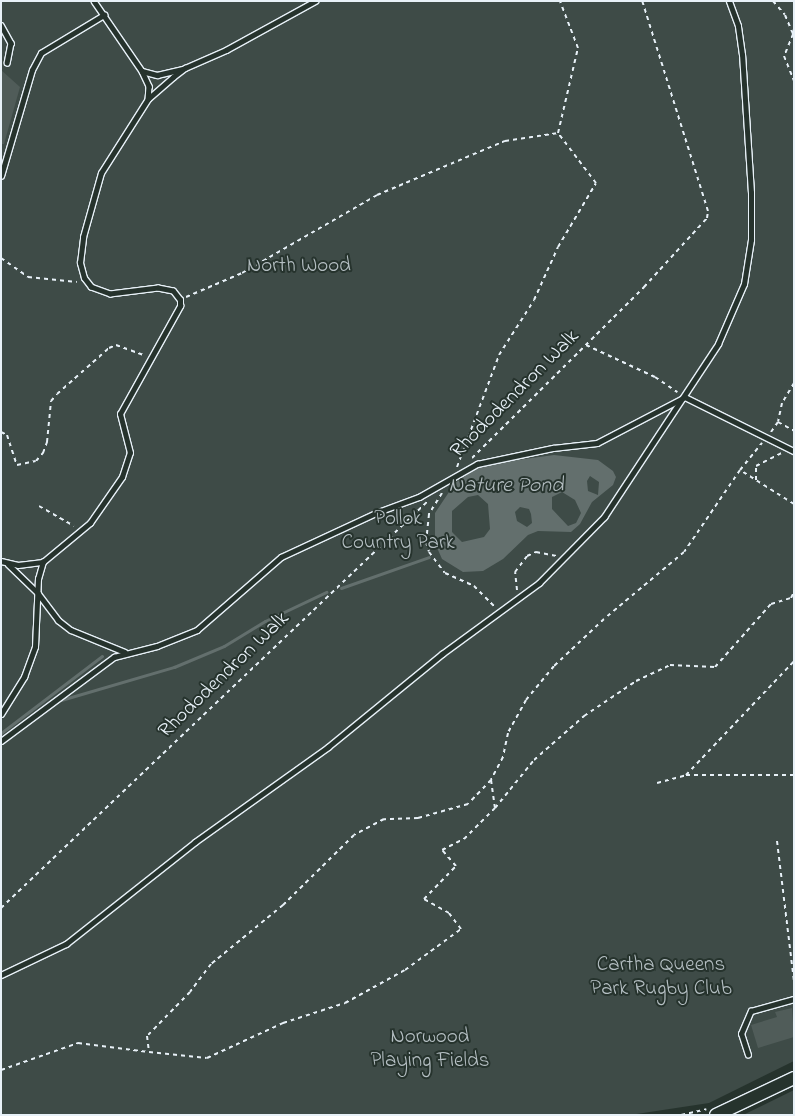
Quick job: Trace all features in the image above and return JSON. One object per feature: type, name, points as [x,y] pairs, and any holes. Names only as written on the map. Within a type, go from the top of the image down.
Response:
[{"type":"main road","points":[[716,1115],[794,1078]]},
{"type":"lane","points":[[94,1],[142,72],[149,86],[148,99]]},
{"type":"lane","points":[[142,72],[157,75],[185,68],[226,50],[315,1]]},
{"type":"lane","points":[[1,975],[66,944],[195,842],[328,747],[442,654],[500,612],[563,561],[604,517],[685,397],[718,344],[744,284],[751,240],[742,55],[738,26],[729,1]]},
{"type":"lane","points":[[1,176],[32,70],[41,53],[104,15]]},
{"type":"lane","points":[[1,25],[11,43],[7,63]]},
{"type":"lane","points":[[8,564],[43,562],[82,532],[104,505],[128,462],[130,453],[120,414],[180,300],[174,291],[158,288],[110,294],[91,287],[80,263],[83,237],[101,173],[148,99],[185,68]]},
{"type":"lane","points":[[685,397],[793,450]]},
{"type":"lane","points":[[1,741],[114,657],[126,652],[164,644],[197,630],[281,557],[369,516],[419,497],[454,475],[498,459],[597,443],[685,397]]},
{"type":"lane","points":[[1,561],[8,564],[38,593],[58,620],[71,630],[106,647],[126,652]]},
{"type":"lane","points":[[1,714],[24,677],[33,653],[38,630],[38,593],[43,562]]},
{"type":"lane","points":[[748,1055],[741,1034],[752,1012],[794,999]]},
{"type":"path","points":[[558,133],[578,48],[560,1]]},
{"type":"path","name":"Rhododendron Walk","points":[[468,462],[644,287],[706,218],[708,211],[642,1]]},
{"type":"path","points":[[773,1],[785,15],[793,34],[784,56],[794,81]]},
{"type":"path","points":[[180,300],[242,273],[377,195],[505,141],[558,133]]},
{"type":"path","points":[[454,475],[499,355],[534,300],[558,247],[596,183],[558,133]]},
{"type":"path","points":[[1,258],[28,277],[54,282],[87,281]]},
{"type":"path","points":[[1,432],[6,435],[17,466],[30,463],[43,453],[51,400],[109,348],[116,345],[138,355],[152,355]]},
{"type":"path","points":[[586,345],[655,377],[685,397]]},
{"type":"path","points":[[149,1052],[147,1036],[190,992],[211,964],[283,905],[354,836],[384,819],[418,818],[468,804],[491,780],[503,757],[508,732],[543,680],[604,619],[684,552],[740,470],[778,422],[782,403],[794,383]]},
{"type":"path","points":[[778,422],[794,431]]},
{"type":"path","points":[[756,480],[756,466],[793,450]]},
{"type":"path","name":"Rhododendron Walk","points":[[435,494],[461,468]]},
{"type":"path","points":[[740,470],[794,504]]},
{"type":"path","points":[[444,491],[428,514],[426,542],[429,552],[445,573],[474,586],[500,612]]},
{"type":"path","name":"Rhododendron Walk","points":[[1,908],[429,500]]},
{"type":"path","points":[[39,506],[82,532]]},
{"type":"path","points":[[522,595],[516,589],[515,572],[527,556],[536,552],[549,552],[563,561]]},
{"type":"path","points":[[1,1070],[78,1043],[206,1058],[283,1023],[345,1003],[405,970],[461,929],[449,913],[424,899],[456,866],[442,850],[464,838],[495,808],[534,760],[584,716],[636,681],[670,665],[714,667],[771,604],[791,598],[794,592]]},
{"type":"path","points":[[686,775],[794,661]]},
{"type":"path","points":[[657,783],[686,775],[794,775]]},
{"type":"path","points":[[491,780],[495,808]]},
{"type":"path","points":[[777,842],[794,982]]},
{"type":"green space","name":"North Wood","points":[[1,1],[794,1],[794,1061],[709,1103],[630,1115],[1,1115]]},
{"type":"green space","points":[[794,1090],[794,1115],[743,1115]]},
{"type":"water","name":"Nature Pond","points":[[554,455],[598,460],[613,471],[616,477],[613,485],[592,502],[580,524],[571,532],[538,531],[528,535],[503,559],[483,571],[463,572],[442,559],[435,543],[435,513],[455,483],[477,468],[489,464]],"holes":[[[590,476],[599,482],[598,495],[588,491],[587,481]],[[562,492],[575,500],[581,513],[576,523],[568,526],[552,509],[552,497]],[[478,495],[488,504],[490,529],[484,537],[462,542],[452,532],[452,511],[468,497]],[[520,507],[529,509],[532,523],[527,527],[517,521],[515,512]]]},
{"type":"building","points":[[1,70],[20,87],[4,144],[1,144]]},
{"type":"building","points":[[792,1008],[794,1037],[758,1048],[751,1025],[777,1017],[775,1012]]},
{"type":"waterway","points":[[341,588],[429,557]]},
{"type":"waterway","points":[[61,700],[174,667],[224,646],[265,621],[326,592]]},
{"type":"waterway","points":[[1,733],[102,656]]},
{"type":"park label","name":"Pollok Country Park","points":[[398,531]]},
{"type":"park label","name":"Cartha Queens Park Rugby Club","points":[[661,977]]},
{"type":"park label","name":"Norwood Playing Fields","points":[[430,1049]]}]
